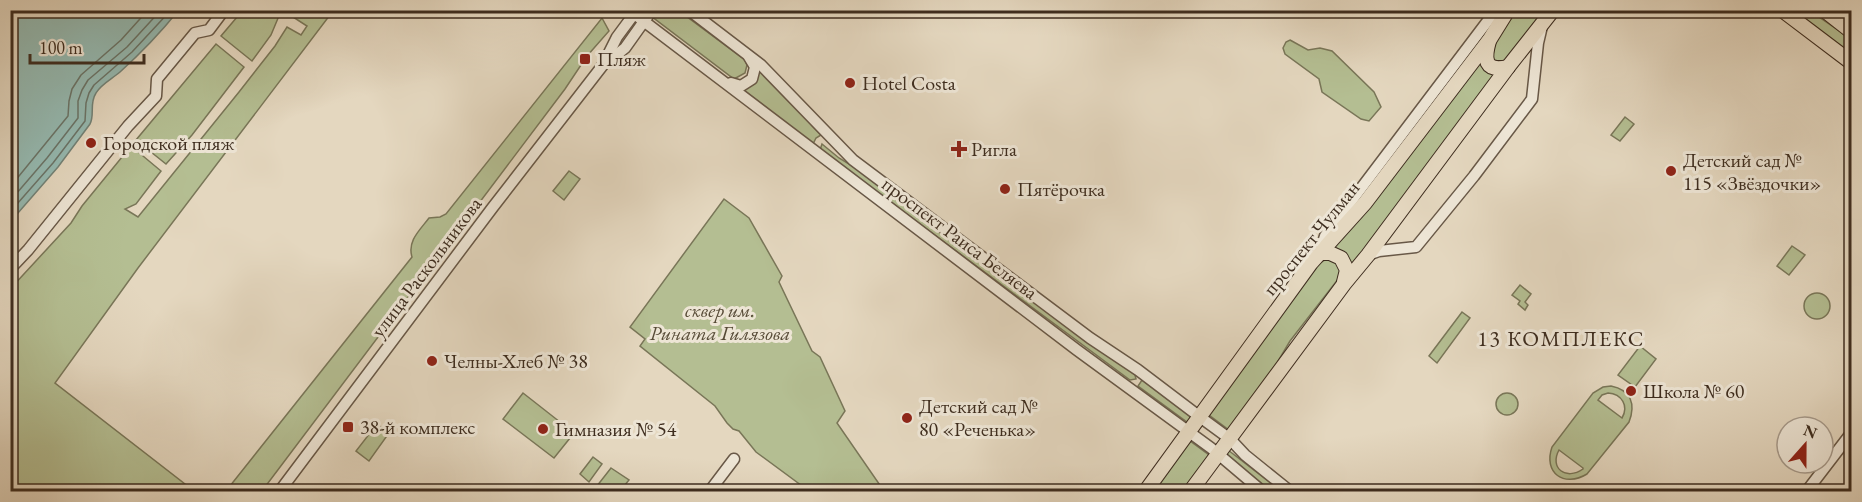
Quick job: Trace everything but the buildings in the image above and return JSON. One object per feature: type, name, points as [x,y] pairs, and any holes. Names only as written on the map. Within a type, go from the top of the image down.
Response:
[{"type":"main road","name":"проспект Чулман","points":[[1145,492],[1320,253],[1365,203],[1490,39],[1508,10]]},
{"type":"main road","points":[[1190,492],[1344,284],[1553,10]]},
{"type":"main road","points":[[1782,10],[1851,63]]},
{"type":"main road","points":[[1824,10],[1851,32]]},
{"type":"main road","points":[[1490,39],[1485,57],[1487,62],[1491,67],[1498,69],[1508,67]]},
{"type":"main road","points":[[1320,253],[1330,253],[1341,258],[1347,270],[1344,284]]},
{"type":"street","points":[[10,269],[128,126],[156,96],[157,79],[195,33],[209,30],[224,10]]},
{"type":"street","name":"улица Раскольникова","points":[[603,65],[625,48],[652,10]]},
{"type":"street","name":"проспект Раиса Беляева","points":[[689,10],[761,65],[853,160],[1090,338],[1138,370],[1230,439],[1245,455],[1291,492]]},
{"type":"street","points":[[1320,253],[1325,236],[1496,10]]},
{"type":"street","name":"улица Раскольникова","points":[[279,492],[603,65],[633,12]]},
{"type":"street","name":"проспект Раиса Беляева","points":[[633,12],[1189,432],[1263,492]]},
{"type":"street","points":[[1368,255],[1379,251],[1416,247],[1487,159],[1532,99],[1542,25]]},
{"type":"street","points":[[724,81],[741,86],[752,79],[755,67],[747,54]]},
{"type":"street","points":[[817,151],[816,146],[819,140],[831,139]]},
{"type":"street","points":[[1124,384],[1135,384],[1139,376],[1138,370]]},
{"type":"street","points":[[1806,492],[1851,432]]},
{"type":"street","points":[[709,492],[734,459]]},
{"type":"green space","points":[[243,10],[281,11],[271,35],[252,61],[221,36]]},
{"type":"green space","points":[[297,11],[333,11],[138,268],[55,383],[194,491],[11,491],[11,288],[71,223],[131,146],[161,171],[136,204],[125,209],[138,217],[239,92],[287,27],[301,35],[307,26],[293,17]]},
{"type":"green space","points":[[655,11],[679,11],[745,60],[747,65],[745,73],[734,79],[651,16]]},
{"type":"green space","points":[[1516,11],[1546,11],[1509,60],[1494,63],[1491,48]]},
{"type":"green space","points":[[1793,11],[1810,11],[1851,39],[1851,56]]},
{"type":"green space","points":[[602,18],[609,31],[587,56],[565,89],[262,491],[226,491],[412,257],[411,246],[415,236],[429,218],[446,214]]},
{"type":"green space","points":[[1290,40],[1308,50],[1320,48],[1332,51],[1374,92],[1381,107],[1369,121],[1361,119],[1322,92],[1319,79],[1285,54],[1283,48]]},
{"type":"green space","points":[[216,44],[244,67],[192,135],[166,164],[136,140]]},
{"type":"green space","points":[[1480,58],[1498,73],[1352,267],[1345,255],[1332,249]]},
{"type":"green space","points":[[759,68],[821,135],[813,144],[741,88]]},
{"type":"green space","points":[[1625,117],[1634,124],[1620,141],[1611,135]]},
{"type":"green space","points":[[822,144],[1135,375],[1136,379],[1130,380],[820,150]]},
{"type":"green space","points":[[569,171],[580,179],[564,200],[553,191]]},
{"type":"green space","name":"сквер им. Рината Гилязова","points":[[724,199],[749,218],[782,276],[779,282],[812,351],[820,357],[845,411],[837,423],[884,491],[809,491],[756,452],[739,431],[727,423],[715,406],[640,346],[645,339],[630,327]]},
{"type":"green space","points":[[1792,246],[1805,255],[1789,275],[1777,266]]},
{"type":"green space","points":[[1328,258],[1334,259],[1341,268],[1339,278],[1290,341],[1274,368],[1229,430],[1209,415],[1297,290],[1318,264]]},
{"type":"green space","points":[[1520,285],[1531,294],[1525,302],[1528,305],[1525,310],[1518,304],[1520,301],[1512,295]]},
{"type":"green space","points":[[1817,293],[1826,297],[1830,306],[1826,315],[1817,319],[1808,315],[1804,306],[1808,297]]},
{"type":"green space","points":[[1462,312],[1470,318],[1437,363],[1429,356]]},
{"type":"green space","points":[[1640,346],[1656,359],[1635,387],[1618,375]]},
{"type":"green space","points":[[1142,380],[1191,417],[1187,422],[1138,386]]},
{"type":"green space","points":[[1603,387],[1618,388],[1627,394],[1632,404],[1629,422],[1587,474],[1571,479],[1558,476],[1550,464],[1552,447],[1593,393]],"holes":[[[1608,393],[1623,401],[1625,409],[1622,418],[1598,400],[1602,395]],[[1559,450],[1583,468],[1583,469],[1571,474],[1561,471],[1556,462]]]},
{"type":"green space","points":[[523,393],[574,433],[554,458],[503,419]]},
{"type":"green space","points":[[1507,393],[1515,396],[1518,404],[1515,412],[1507,415],[1499,412],[1496,404],[1499,396]]},
{"type":"green space","points":[[377,424],[389,433],[369,461],[356,451]]},
{"type":"green space","points":[[1190,441],[1209,455],[1182,491],[1153,492]]},
{"type":"green space","points":[[1228,450],[1281,491],[1271,491],[1225,455]]},
{"type":"green space","points":[[593,457],[602,464],[589,482],[580,474]]},
{"type":"green space","points":[[611,468],[629,480],[620,491],[593,491]]},
{"type":"water","points":[[11,10],[178,11],[136,57],[98,90],[93,101],[90,124],[58,167],[11,221]]},
{"type":"place","name":"Пляж","points":[[585,59]]},
{"type":"place","name":"Hotel Costa","points":[[850,83]]},
{"type":"place","name":"Городской пляж","points":[[91,143]]},
{"type":"place","name":"Ригла","points":[[959,149]]},
{"type":"place","name":"Детский сад № 115 «Звёздочки»","points":[[1671,171]]},
{"type":"place","name":"Пятёрочка","points":[[1005,189]]},
{"type":"place","name":"Челны-Хлеб № 38","points":[[432,361]]},
{"type":"place","name":"Школа № 60","points":[[1631,391]]},
{"type":"place","name":"Детский сад № 80 «Реченька»","points":[[907,418]]},
{"type":"place","name":"38-й комплекс","points":[[348,427]]},
{"type":"place","name":"Гимназия № 54","points":[[543,429]]},
{"type":"district","name":"13 КОМПЛЕКС","points":[[1561,338]]}]
